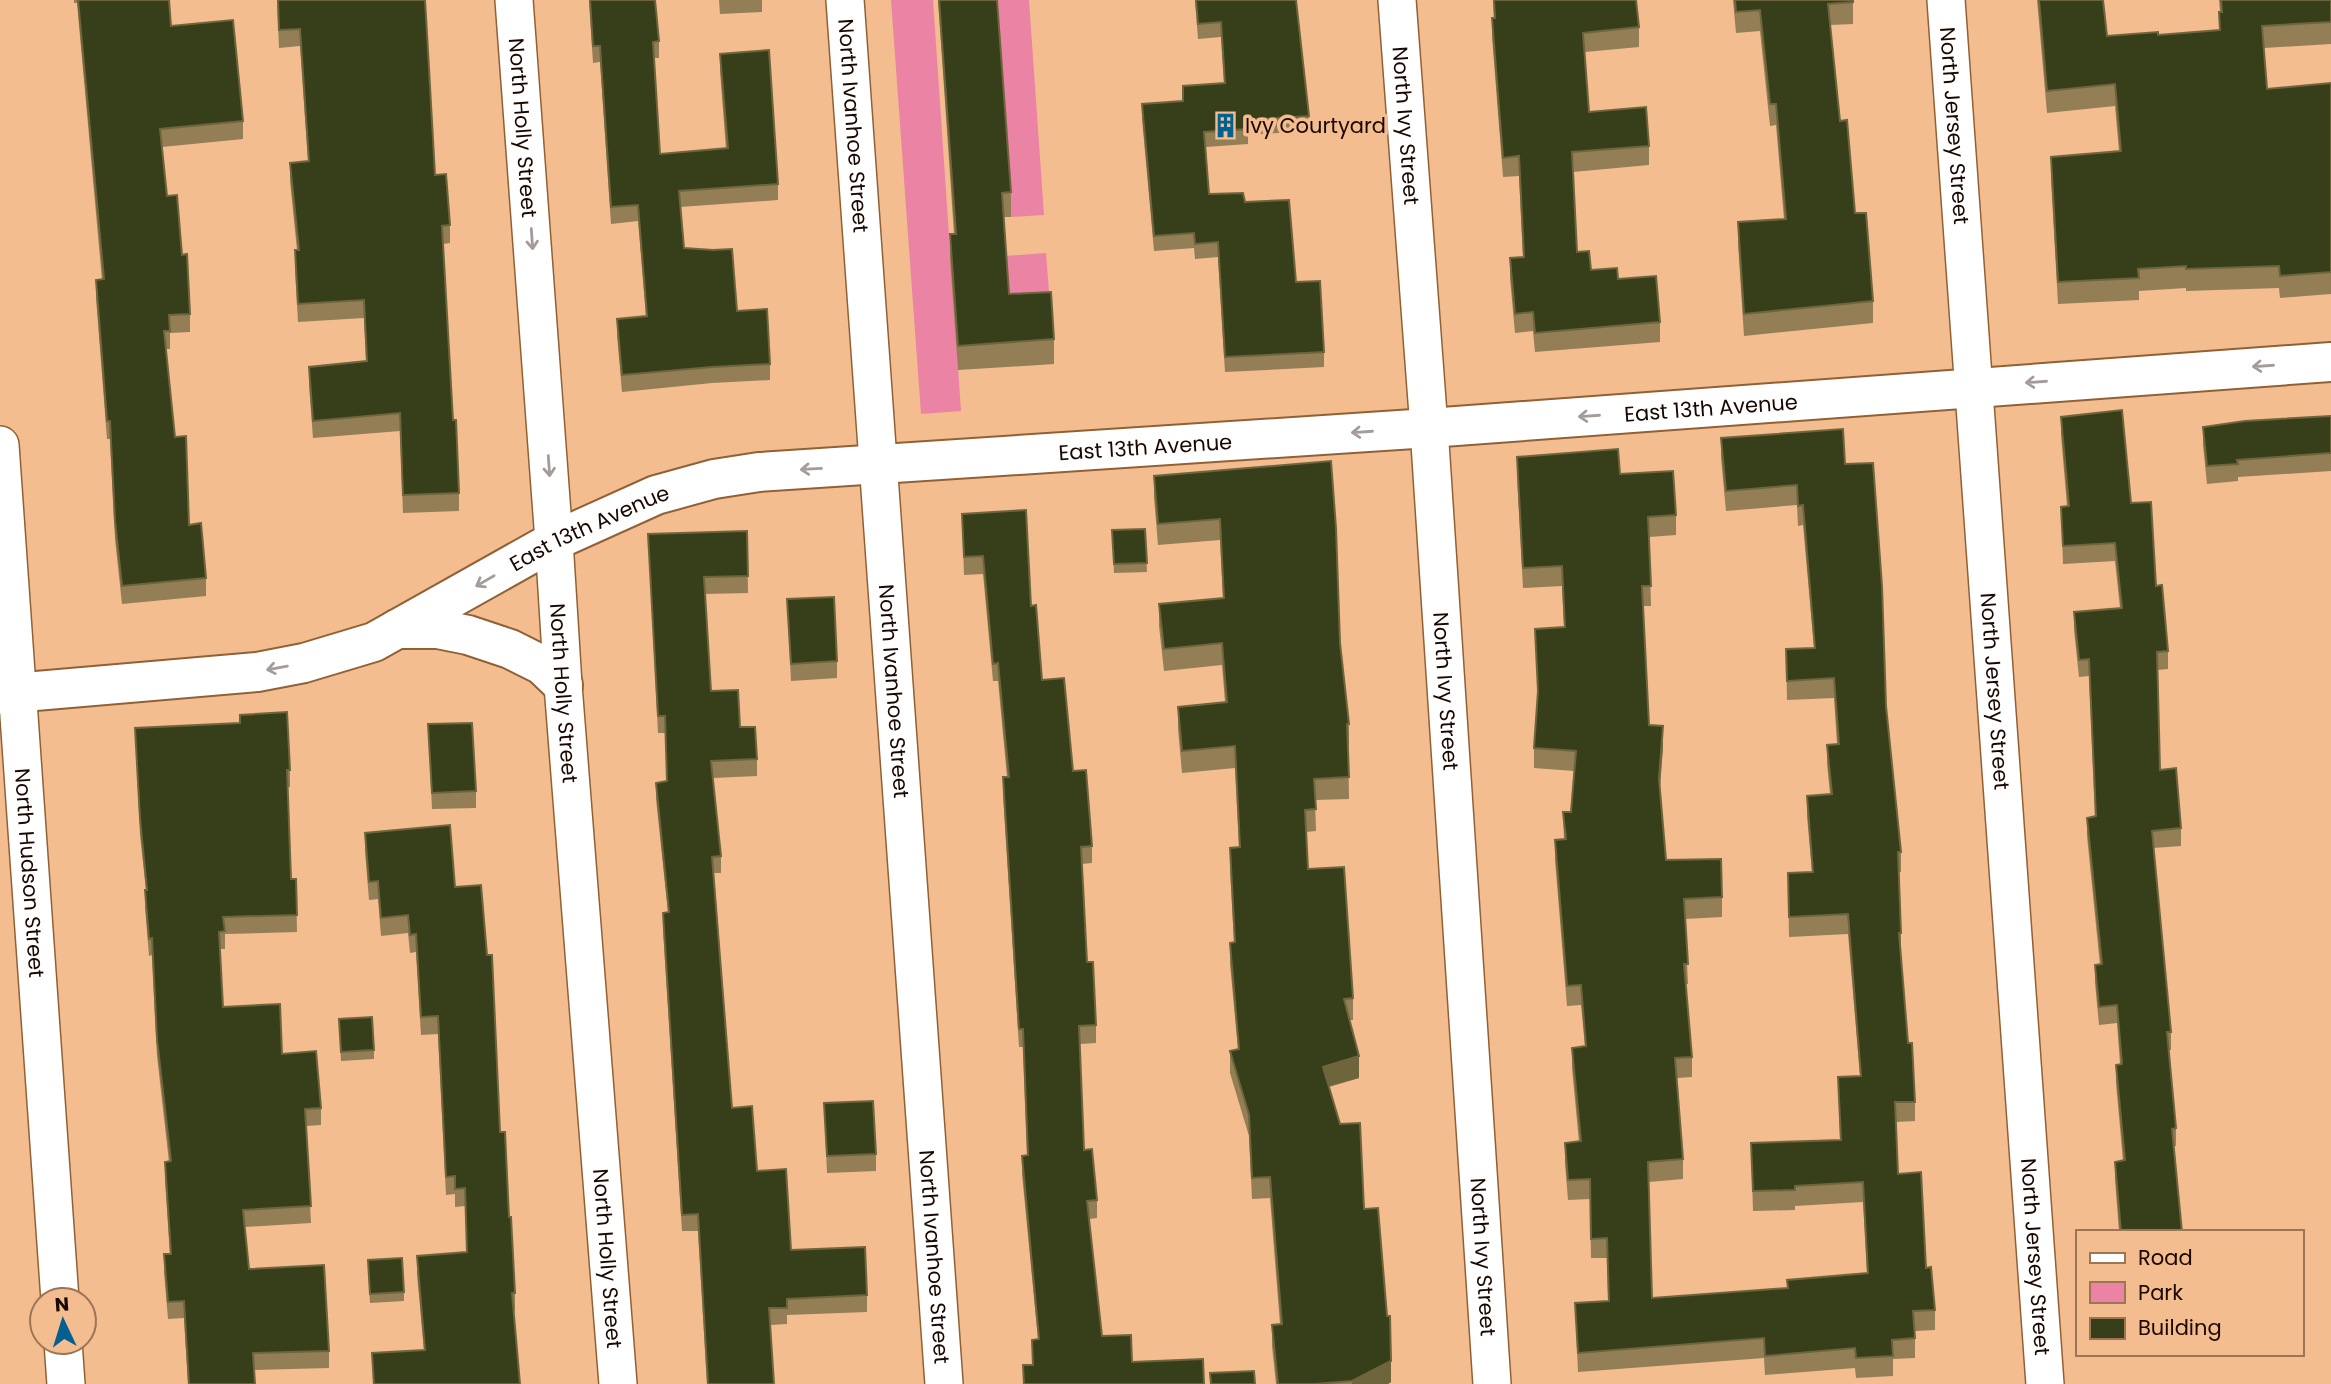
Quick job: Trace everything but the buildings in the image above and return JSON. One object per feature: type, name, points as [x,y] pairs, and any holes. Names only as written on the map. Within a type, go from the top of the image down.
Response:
[{"type":"main road","name":"East 13th Avenue","points":[[9,693],[257,672],[304,663],[374,642],[554,541],[656,495],[702,481],[759,472],[1429,428],[2331,362]]},
{"type":"main road","points":[[397,629],[438,629],[468,635],[510,649],[542,665],[563,684]]},
{"type":"street","name":"North Holly Street","points":[[514,0],[563,684],[618,1384]]},
{"type":"street","name":"North Ivanhoe Street","points":[[845,0],[944,1384]]},
{"type":"street","name":"North Ivy Street","points":[[1397,0],[1429,428],[1492,1384]]},
{"type":"street","name":"North Jersey Street","points":[[1946,0],[2045,1384]]},
{"type":"street","name":"North Hudson Street","points":[[0,445],[9,693],[59,1286]]},
{"type":"street","points":[[64,1356],[66,1384]]},
{"type":"green space","points":[[891,0],[933,0],[961,411],[921,414]]},
{"type":"green space","points":[[995,0],[1029,0],[1044,215],[1011,217]]},
{"type":"green space","points":[[1046,253],[1051,317],[1009,319],[1005,256]]},
{"type":"place","name":"Ivy Courtyard","points":[[1225,125]]}]
